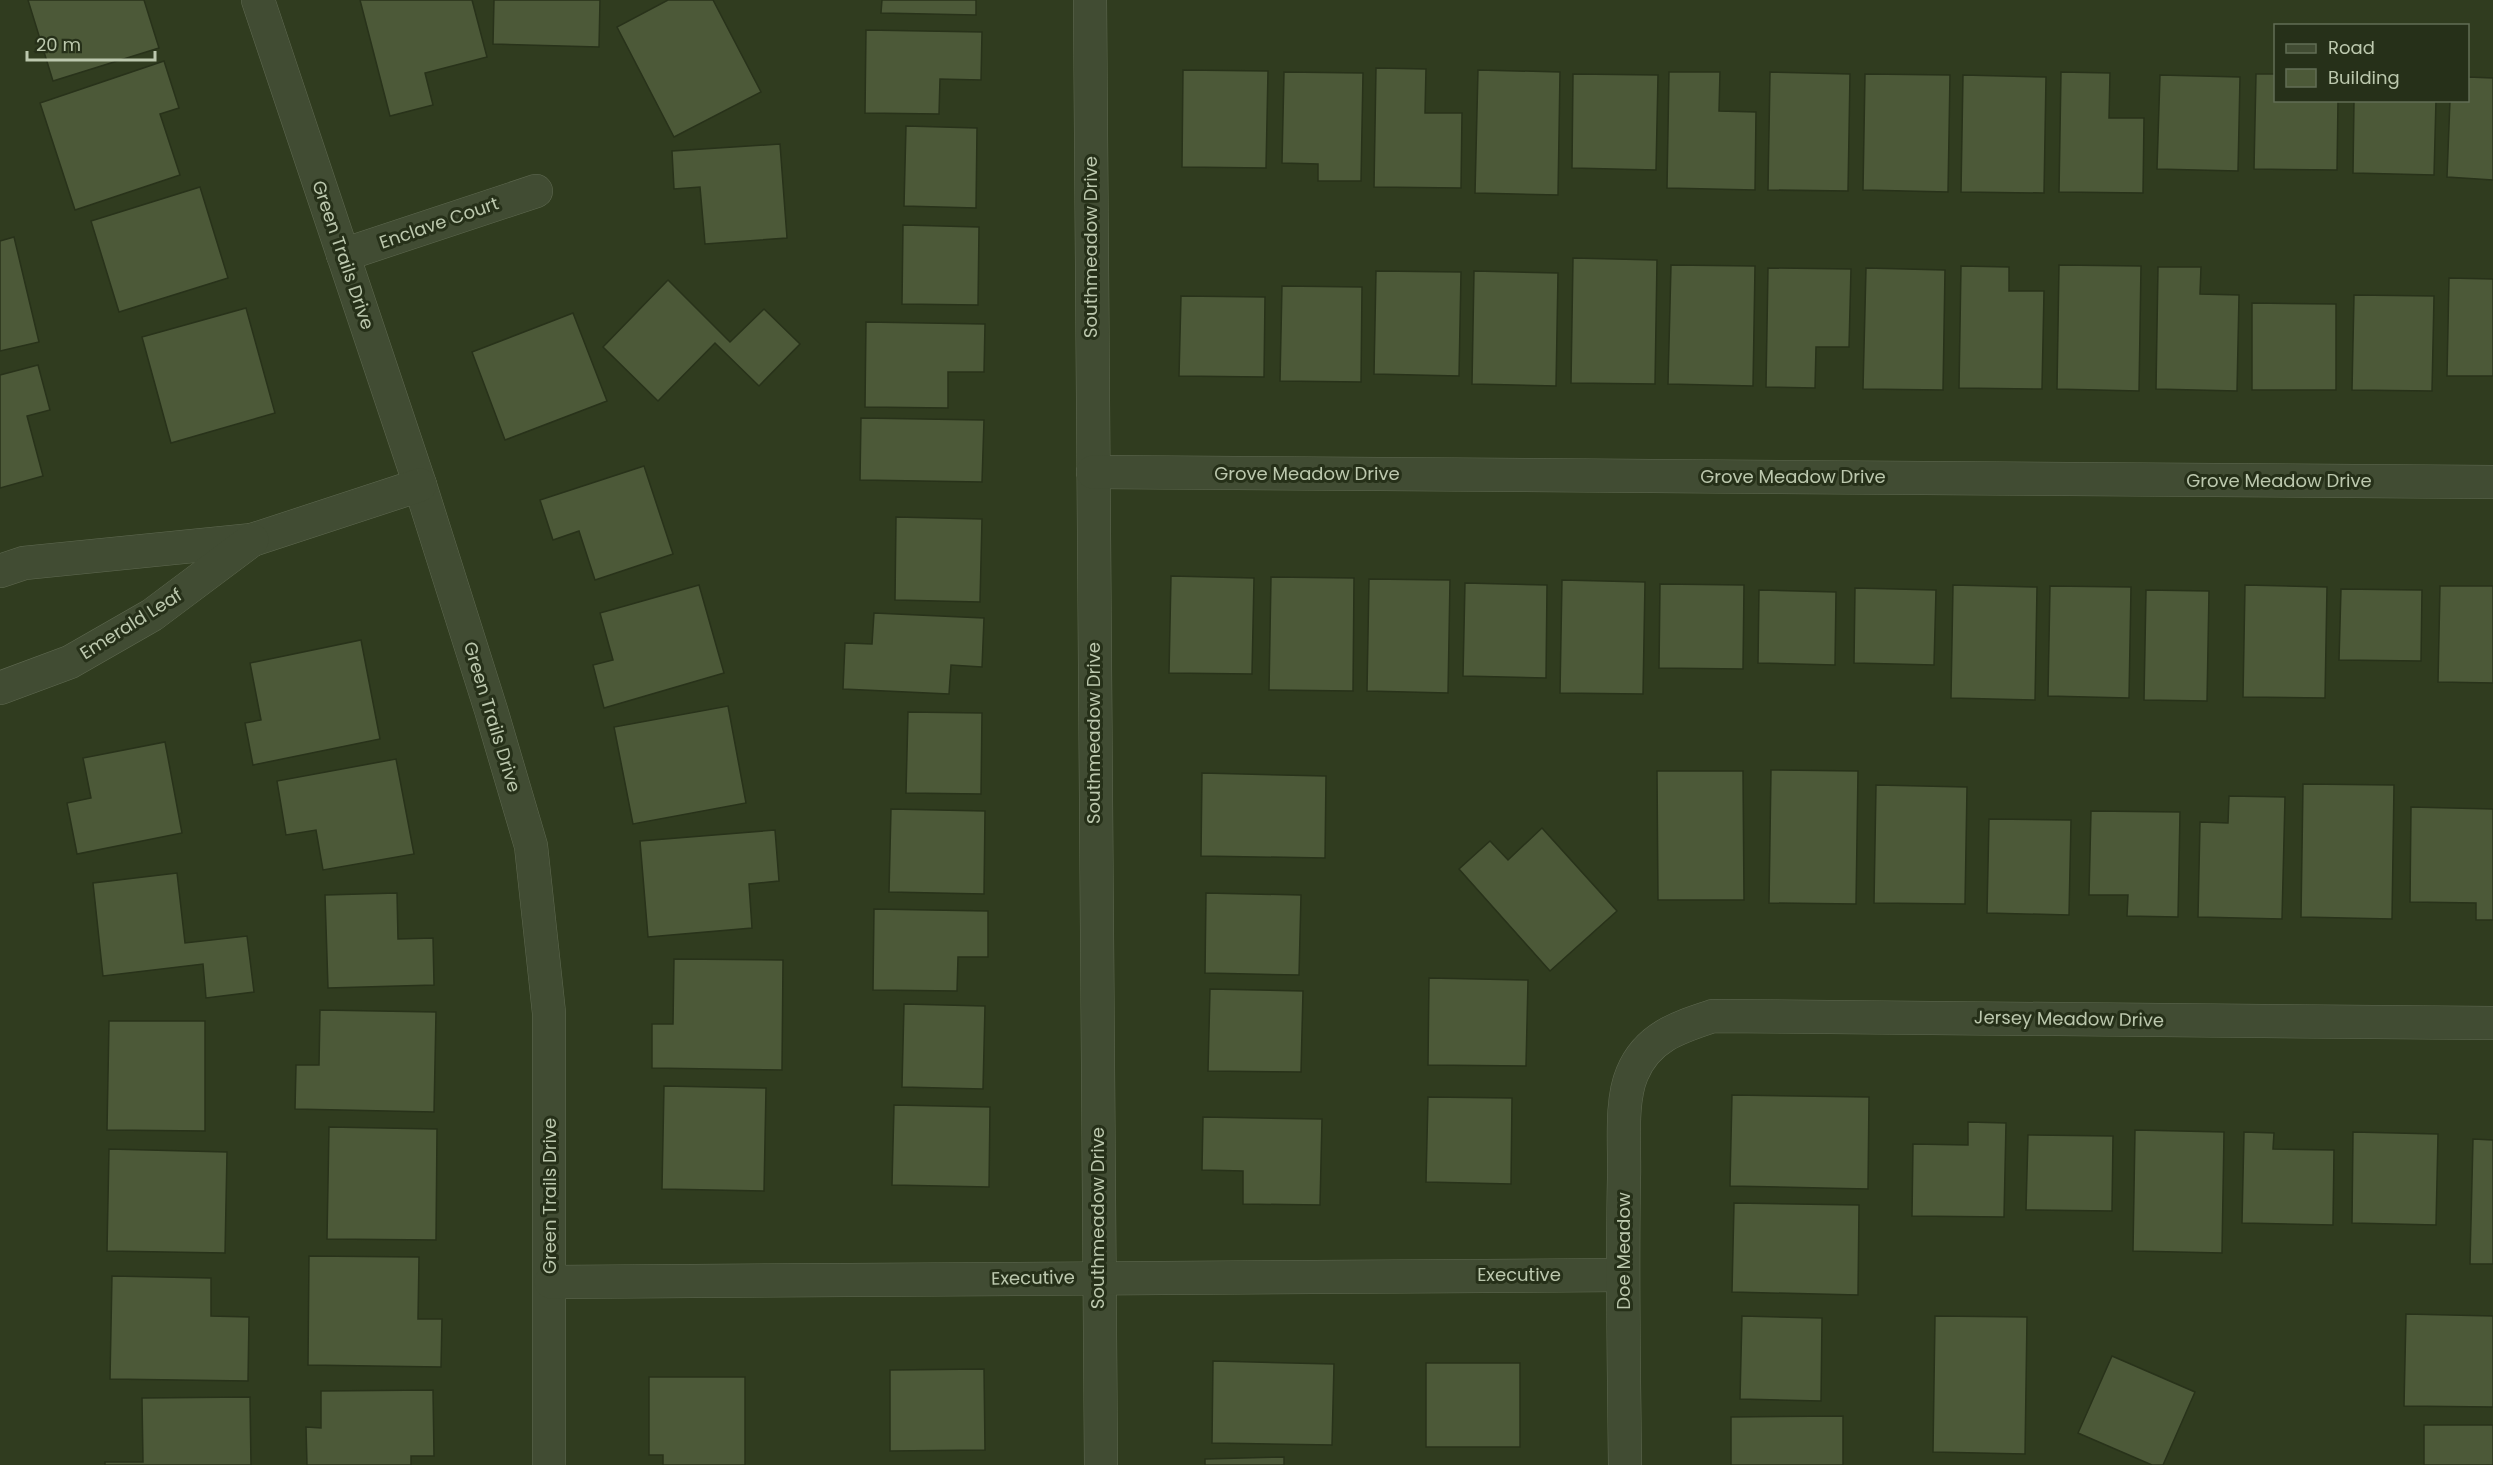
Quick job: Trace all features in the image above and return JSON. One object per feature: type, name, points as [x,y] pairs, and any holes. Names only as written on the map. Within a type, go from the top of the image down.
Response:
[{"type":"street","name":"Green Trails Drive","points":[[258,0],[420,485],[531,846],[549,1013],[551,1282],[549,1465]]},
{"type":"street","name":"Southmeadow Drive","points":[[1090,0],[1101,1465]]},
{"type":"street","name":"Enclave Court","points":[[343,255],[536,190]]},
{"type":"street","name":"Grove Meadow Drive","points":[[1093,472],[2493,482]]},
{"type":"street","name":"Emerald Leaf","points":[[0,571],[24,563],[252,540],[420,485]]},
{"type":"street","name":"Emerald Leaf","points":[[0,688],[70,662],[152,615],[252,540]]},
{"type":"street","name":"Jersey Meadow Drive","points":[[1652,1043],[1674,1029],[1713,1016],[2493,1023]]},
{"type":"street","name":"Doe Meadow","points":[[1625,1465],[1622,1275],[1625,1112],[1632,1074],[1652,1043]]},
{"type":"street","name":"Executive","points":[[551,1282],[1622,1275]]},
{"type":"building","points":[[28,0],[144,0],[159,48],[53,81]]},
{"type":"building","points":[[360,0],[472,0],[487,57],[425,73],[433,105],[390,116]]},
{"type":"building","points":[[494,0],[600,0],[599,47],[493,44]]},
{"type":"building","points":[[668,0],[713,0],[761,92],[674,137],[617,27]]},
{"type":"building","points":[[882,0],[976,0],[976,15],[881,13]]},
{"type":"building","points":[[866,30],[982,32],[981,80],[940,79],[939,114],[865,113]]},
{"type":"building","points":[[164,61],[179,108],[160,114],[180,175],[75,210],[40,103]]},
{"type":"building","points":[[1376,68],[1426,69],[1425,113],[1462,113],[1461,188],[1374,187]]},
{"type":"building","points":[[1183,70],[1268,71],[1266,168],[1182,167]]},
{"type":"building","points":[[1478,70],[1560,72],[1558,195],[1475,193]]},
{"type":"building","points":[[1284,72],[1363,73],[1361,181],[1318,181],[1318,164],[1282,163]]},
{"type":"building","points":[[1669,72],[1720,72],[1719,111],[1756,112],[1755,190],[1667,188]]},
{"type":"building","points":[[1770,72],[1850,74],[1848,191],[1768,190]]},
{"type":"building","points":[[2061,72],[2110,73],[2109,118],[2144,118],[2143,193],[2059,192]]},
{"type":"building","points":[[1573,74],[1658,75],[1656,170],[1572,168]]},
{"type":"building","points":[[1865,74],[1950,75],[1948,192],[1863,190]]},
{"type":"building","points":[[2256,74],[2274,74],[2274,102],[2338,102],[2337,170],[2254,169]]},
{"type":"building","points":[[1963,75],[2046,77],[2044,193],[1961,192]]},
{"type":"building","points":[[2160,75],[2240,77],[2238,171],[2157,169]]},
{"type":"building","points":[[2469,77],[2493,78],[2493,180],[2447,177],[2450,102],[2469,102]]},
{"type":"building","points":[[2354,102],[2436,102],[2434,175],[2353,173]]},
{"type":"building","points":[[906,126],[977,128],[976,208],[904,206]]},
{"type":"building","points":[[780,144],[787,238],[705,244],[700,187],[674,189],[672,151]]},
{"type":"building","points":[[200,187],[228,278],[119,312],[91,221]]},
{"type":"building","points":[[903,225],[979,227],[978,305],[902,304]]},
{"type":"building","points":[[14,237],[39,342],[0,351],[0,241]]},
{"type":"building","points":[[1573,258],[1657,260],[1655,384],[1571,383]]},
{"type":"building","points":[[1671,265],[1755,266],[1753,386],[1668,384]]},
{"type":"building","points":[[2059,265],[2141,266],[2139,391],[2057,389]]},
{"type":"building","points":[[1961,266],[2009,267],[2009,291],[2044,291],[2042,389],[1959,388]]},
{"type":"building","points":[[2158,267],[2201,267],[2200,294],[2239,295],[2237,391],[2156,389]]},
{"type":"building","points":[[1768,268],[1851,269],[1849,347],[1816,347],[1815,388],[1766,387]]},
{"type":"building","points":[[1866,268],[1945,270],[1943,390],[1863,389]]},
{"type":"building","points":[[1376,271],[1461,272],[1459,376],[1374,374]]},
{"type":"building","points":[[1474,271],[1558,273],[1556,386],[1472,384]]},
{"type":"building","points":[[2449,278],[2493,279],[2493,376],[2447,376]]},
{"type":"building","points":[[668,280],[730,342],[764,309],[800,344],[759,386],[715,343],[658,401],[603,347]]},
{"type":"building","points":[[1282,286],[1362,287],[1361,382],[1280,381]]},
{"type":"building","points":[[2354,295],[2434,296],[2432,391],[2352,390]]},
{"type":"building","points":[[1181,296],[1265,297],[1264,377],[1179,376]]},
{"type":"building","points":[[2252,303],[2336,304],[2336,390],[2252,390]]},
{"type":"building","points":[[246,308],[275,413],[171,443],[142,337]]},
{"type":"building","points":[[573,313],[607,401],[505,440],[472,352]]},
{"type":"building","points":[[866,322],[985,324],[984,372],[948,372],[948,408],[865,407]]},
{"type":"building","points":[[38,365],[50,410],[27,416],[43,476],[0,488],[0,375]]},
{"type":"building","points":[[861,418],[984,420],[982,482],[860,480]]},
{"type":"building","points":[[644,466],[673,554],[595,580],[579,531],[553,540],[540,500]]},
{"type":"building","points":[[896,517],[982,519],[980,602],[895,600]]},
{"type":"building","points":[[1171,576],[1254,578],[1252,674],[1169,673]]},
{"type":"building","points":[[1271,577],[1354,578],[1353,691],[1269,690]]},
{"type":"building","points":[[1369,579],[1450,580],[1448,693],[1367,691]]},
{"type":"building","points":[[1562,580],[1645,582],[1643,694],[1560,693]]},
{"type":"building","points":[[1465,583],[1547,585],[1546,678],[1463,676]]},
{"type":"building","points":[[1660,584],[1744,585],[1743,669],[1659,668]]},
{"type":"building","points":[[699,585],[724,673],[604,708],[593,665],[613,660],[600,613]]},
{"type":"building","points":[[1953,585],[2037,587],[2035,700],[1951,698]]},
{"type":"building","points":[[2245,585],[2327,587],[2325,698],[2243,697]]},
{"type":"building","points":[[2050,586],[2131,587],[2129,698],[2048,696]]},
{"type":"building","points":[[2440,586],[2493,586],[2493,683],[2438,682]]},
{"type":"building","points":[[1855,588],[1936,590],[1934,665],[1854,663]]},
{"type":"building","points":[[2341,589],[2422,590],[2421,661],[2339,660]]},
{"type":"building","points":[[1759,590],[1836,592],[1835,665],[1758,663]]},
{"type":"building","points":[[2146,590],[2209,591],[2207,701],[2144,700]]},
{"type":"building","points":[[874,613],[984,618],[982,667],[951,665],[949,694],[843,689],[845,643],[872,644]]},
{"type":"building","points":[[361,640],[380,739],[253,765],[245,723],[261,720],[250,663]]},
{"type":"building","points":[[728,706],[746,803],[633,824],[614,727]]},
{"type":"building","points":[[908,712],[982,713],[981,794],[906,793]]},
{"type":"building","points":[[165,742],[182,833],[77,854],[67,803],[91,798],[83,758]]},
{"type":"building","points":[[396,759],[414,854],[323,870],[316,830],[286,835],[277,781]]},
{"type":"building","points":[[1771,770],[1858,771],[1856,904],[1769,903]]},
{"type":"building","points":[[1657,771],[1743,771],[1744,900],[1658,900]]},
{"type":"building","points":[[1202,773],[1326,776],[1325,858],[1201,856]]},
{"type":"building","points":[[2303,784],[2394,785],[2392,919],[2301,917]]},
{"type":"building","points":[[1876,785],[1967,787],[1965,904],[1874,903]]},
{"type":"building","points":[[2229,796],[2285,797],[2282,919],[2198,917],[2200,822],[2228,823]]},
{"type":"building","points":[[2411,807],[2493,809],[2493,920],[2476,920],[2476,903],[2410,902]]},
{"type":"building","points":[[891,809],[985,811],[984,894],[889,892]]},
{"type":"building","points":[[2091,811],[2180,812],[2178,917],[2127,916],[2128,895],[2089,895]]},
{"type":"building","points":[[1989,819],[2071,820],[2069,915],[1987,913]]},
{"type":"building","points":[[1542,828],[1617,911],[1550,971],[1459,869],[1490,841],[1508,860]]},
{"type":"building","points":[[775,830],[779,881],[749,884],[752,928],[648,937],[640,841]]},
{"type":"building","points":[[177,873],[185,943],[247,936],[254,992],[206,998],[203,964],[103,976],[93,883]]},
{"type":"building","points":[[397,893],[398,939],[433,938],[434,985],[328,988],[325,895]]},
{"type":"building","points":[[1206,893],[1301,895],[1299,975],[1205,973]]},
{"type":"building","points":[[874,909],[988,911],[988,957],[958,957],[957,991],[873,990]]},
{"type":"building","points":[[674,959],[783,960],[782,1070],[652,1068],[652,1024],[673,1024]]},
{"type":"building","points":[[1429,978],[1528,980],[1526,1066],[1428,1065]]},
{"type":"building","points":[[1210,989],[1303,991],[1301,1072],[1208,1071]]},
{"type":"building","points":[[904,1004],[985,1006],[983,1089],[902,1087]]},
{"type":"building","points":[[320,1010],[436,1012],[434,1112],[295,1109],[296,1065],[319,1065]]},
{"type":"building","points":[[109,1021],[205,1021],[205,1131],[107,1130]]},
{"type":"building","points":[[664,1086],[766,1088],[764,1191],[662,1189]]},
{"type":"building","points":[[1732,1095],[1869,1097],[1868,1189],[1730,1186]]},
{"type":"building","points":[[1428,1097],[1512,1098],[1511,1184],[1426,1182]]},
{"type":"building","points":[[894,1105],[990,1107],[989,1187],[892,1185]]},
{"type":"building","points":[[1203,1117],[1322,1119],[1320,1205],[1243,1204],[1243,1171],[1202,1170]]},
{"type":"building","points":[[1968,1122],[2006,1123],[2004,1217],[1912,1216],[1913,1144],[1968,1145]]},
{"type":"building","points":[[329,1127],[437,1129],[436,1240],[327,1239]]},
{"type":"building","points":[[2135,1130],[2224,1132],[2222,1253],[2133,1251]]},
{"type":"building","points":[[2244,1132],[2274,1133],[2273,1149],[2334,1150],[2333,1225],[2242,1223]]},
{"type":"building","points":[[2353,1132],[2438,1134],[2436,1225],[2352,1223]]},
{"type":"building","points":[[2028,1135],[2113,1136],[2112,1211],[2026,1210]]},
{"type":"building","points":[[2473,1139],[2493,1140],[2493,1264],[2470,1264]]},
{"type":"building","points":[[109,1149],[227,1152],[225,1253],[107,1251]]},
{"type":"building","points":[[1734,1203],[1859,1205],[1858,1295],[1732,1292]]},
{"type":"building","points":[[309,1256],[419,1257],[418,1319],[442,1319],[441,1367],[308,1365]]},
{"type":"building","points":[[112,1276],[211,1278],[211,1316],[249,1317],[248,1381],[110,1379]]},
{"type":"building","points":[[2406,1314],[2493,1316],[2493,1407],[2404,1406]]},
{"type":"building","points":[[1742,1316],[1822,1318],[1821,1401],[1740,1399]]},
{"type":"building","points":[[1935,1316],[2027,1317],[2025,1454],[1933,1452]]},
{"type":"building","points":[[2112,1356],[2195,1392],[2163,1465],[2152,1465],[2078,1433]]},
{"type":"building","points":[[1213,1361],[1334,1364],[1332,1445],[1212,1443]]},
{"type":"building","points":[[1426,1363],[1520,1363],[1520,1447],[1426,1447]]},
{"type":"building","points":[[984,1369],[985,1450],[890,1451],[890,1370]]},
{"type":"building","points":[[649,1377],[745,1377],[745,1465],[663,1465],[663,1455],[649,1455]]},
{"type":"building","points":[[433,1390],[434,1456],[411,1456],[411,1465],[307,1465],[306,1427],[321,1428],[321,1391]]},
{"type":"building","points":[[250,1397],[251,1465],[105,1465],[105,1462],[143,1462],[142,1398]]},
{"type":"building","points":[[1843,1416],[1843,1465],[1731,1465],[1731,1417]]},
{"type":"building","points":[[2424,1425],[2493,1425],[2493,1465],[2424,1465]]},
{"type":"building","points":[[1284,1457],[1284,1465],[1205,1465],[1205,1459]]}]
